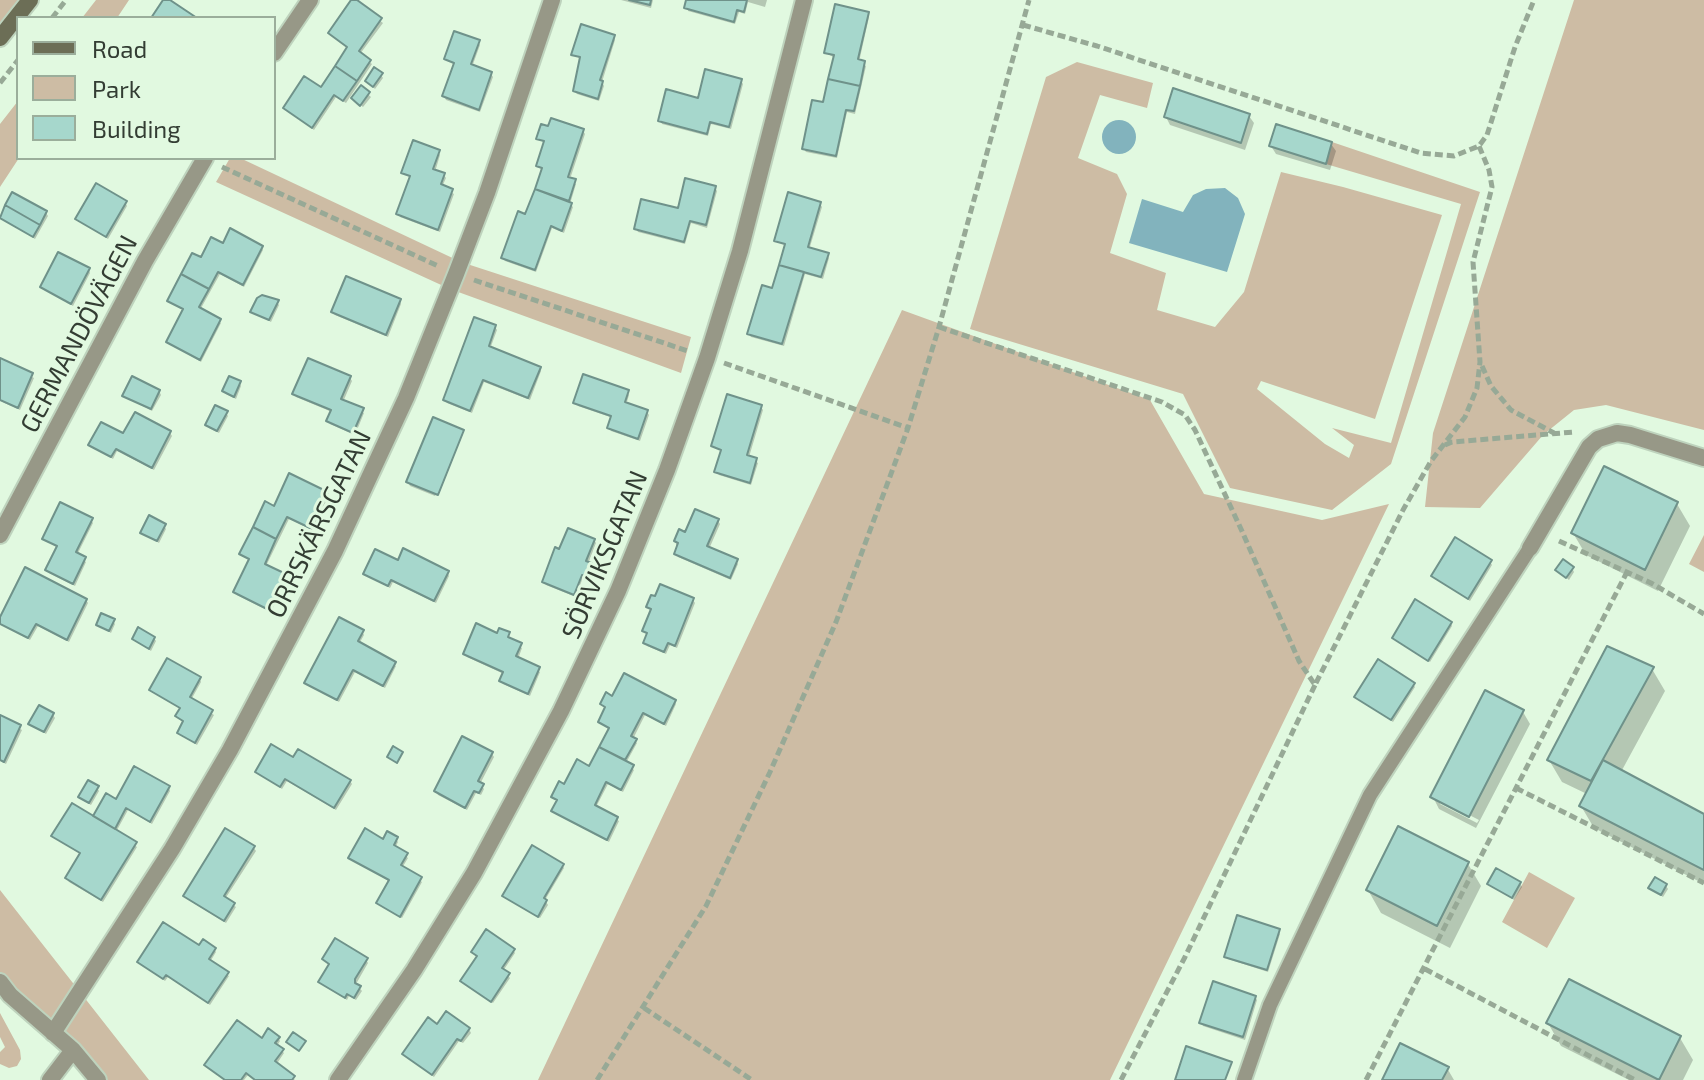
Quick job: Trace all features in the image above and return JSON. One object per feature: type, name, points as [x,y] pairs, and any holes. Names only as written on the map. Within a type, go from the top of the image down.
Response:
[{"type":"street","points":[[17,16],[30,0]]},
{"type":"street","points":[[276,50],[310,0]]},
{"type":"street","name":"ORRSKÄRSGATAN","points":[[53,1033],[172,849],[284,650],[342,537],[406,398],[461,261],[511,125],[552,0]]},
{"type":"street","name":"SÖRVIKSGATAN","points":[[338,1080],[414,970],[474,873],[561,711],[623,577],[667,470],[707,358],[740,251],[804,0]]},
{"type":"street","points":[[0,38],[16,18]]},
{"type":"street","name":"GERMANDÖVÄGEN","points":[[0,535],[145,261],[204,160]]},
{"type":"street","points":[[1530,548],[1589,447],[1598,439],[1617,433],[1630,435],[1704,458]]},
{"type":"street","points":[[0,982],[10,995],[73,1050],[98,1080]]},
{"type":"street","points":[[50,1080],[73,1050]]},
{"type":"lane","points":[[1244,1080],[1270,1005],[1370,795],[1530,548]]},
{"type":"path","points":[[54,16],[66,0]]},
{"type":"path","points":[[597,1080],[706,906],[770,772],[836,622],[908,428],[1029,0]]},
{"type":"path","points":[[1023,25],[1112,51],[1421,153],[1454,156],[1479,146],[1487,135],[1515,47],[1534,0]]},
{"type":"path","points":[[0,83],[16,63]]},
{"type":"path","points":[[1121,1080],[1185,957],[1403,510],[1431,461],[1465,417],[1477,388],[1480,362],[1473,262],[1492,187],[1479,146]]},
{"type":"path","points":[[939,327],[1162,402],[1185,415],[1241,529],[1299,661],[1315,685]]},
{"type":"path","points":[[707,358],[908,428]]},
{"type":"path","points":[[1480,362],[1491,386],[1511,410],[1555,434]]},
{"type":"path","points":[[1444,446],[1452,442],[1579,432],[1598,439]]},
{"type":"path","points":[[1530,548],[1557,541],[1627,572],[1704,614]]},
{"type":"path","points":[[1366,1080],[1627,572]]},
{"type":"path","points":[[1516,788],[1704,883]]},
{"type":"path","points":[[1425,969],[1635,1080]]},
{"type":"path","points":[[644,1008],[752,1080]]},
{"type":"green space","points":[[0,0],[29,0],[16,16],[0,37]]},
{"type":"green space","points":[[96,0],[129,0],[118,16],[84,16]]},
{"type":"green space","points":[[1574,0],[1704,0],[1704,430],[1606,405],[1574,410],[1543,435],[1480,508],[1425,507],[1433,433]]},
{"type":"green space","points":[[1077,62],[1153,83],[1147,108],[1100,95],[1078,158],[1117,174],[1127,194],[1110,253],[1166,273],[1157,310],[1215,327],[1244,292],[1281,172],[1442,215],[1375,419],[1261,381],[1257,389],[1325,444],[1349,458],[1354,445],[1332,428],[1391,443],[1461,204],[1326,164],[1332,142],[1480,192],[1391,464],[1332,510],[1230,488],[1183,394],[970,329],[1046,77]]},
{"type":"green space","points":[[16,104],[18,160],[0,187],[0,124]]},
{"type":"green space","points":[[229,160],[244,160],[461,262],[691,337],[681,373],[450,289],[216,182]]},
{"type":"green space","points":[[902,310],[1150,400],[1204,494],[1322,520],[1389,504],[1110,1080],[538,1080]]},
{"type":"green space","points":[[1704,535],[1704,572],[1689,564]]},
{"type":"green space","points":[[1529,872],[1575,898],[1547,948],[1502,922]]},
{"type":"green space","points":[[0,890],[149,1080],[98,1080],[0,984]]},
{"type":"green space","points":[[0,1013],[20,1050],[21,1059],[17,1066],[9,1068],[0,1064],[0,1052],[5,1047],[0,1037]]},
{"type":"water","points":[[1119,120],[1131,125],[1136,137],[1131,149],[1119,154],[1107,149],[1102,137],[1107,125]]},
{"type":"water","points":[[1225,188],[1238,198],[1245,214],[1227,272],[1129,243],[1142,199],[1183,212],[1193,195],[1206,189]]},
{"type":"building","points":[[163,0],[170,0],[194,16],[152,16]]},
{"type":"building","points":[[351,0],[357,0],[382,18],[359,51],[371,60],[357,81],[335,66],[347,47],[328,33]]},
{"type":"building","points":[[629,0],[651,0],[650,5]]},
{"type":"building","points":[[686,0],[747,0],[744,12],[737,10],[734,22],[684,8]]},
{"type":"building","points":[[835,4],[869,12],[858,59],[865,61],[860,86],[828,79],[834,55],[824,53]]},
{"type":"building","points":[[581,24],[615,35],[600,80],[603,81],[598,99],[573,91],[580,57],[571,55]]},
{"type":"building","points":[[454,31],[480,40],[471,64],[492,72],[479,110],[442,96],[454,63],[444,59]]},
{"type":"building","points":[[335,66],[357,81],[343,101],[334,95],[312,128],[283,108],[304,76],[321,87]]},
{"type":"building","points":[[374,67],[383,73],[373,87],[365,81]]},
{"type":"building","points":[[705,69],[742,79],[729,127],[710,122],[707,134],[658,121],[666,89],[698,98]]},
{"type":"building","points":[[828,79],[860,86],[854,111],[846,110],[836,156],[802,149],[812,100],[823,102]]},
{"type":"building","points":[[361,85],[370,92],[360,106],[351,98]]},
{"type":"building","points":[[1173,88],[1250,114],[1241,143],[1164,117]]},
{"type":"building","points":[[551,118],[584,129],[568,177],[576,179],[569,201],[535,189],[542,168],[536,166],[544,141],[536,139],[541,124],[548,126]]},
{"type":"building","points":[[1276,124],[1332,142],[1326,164],[1269,146]]},
{"type":"building","points":[[413,140],[440,150],[433,169],[445,173],[441,184],[453,189],[438,230],[396,214],[410,176],[401,173]]},
{"type":"building","points":[[685,178],[716,186],[706,225],[690,221],[684,242],[634,229],[641,199],[678,208]]},
{"type":"building","points":[[96,183],[127,201],[106,237],[75,219]]},
{"type":"building","points":[[535,189],[572,203],[562,231],[551,226],[535,270],[501,258],[518,211],[525,214]]},
{"type":"building","points":[[12,192],[47,211],[40,225],[5,205]]},
{"type":"building","points":[[788,192],[821,202],[808,247],[829,253],[821,277],[779,265],[785,244],[774,241]]},
{"type":"building","points":[[5,205],[40,225],[33,237],[0,218]]},
{"type":"building","points":[[230,228],[263,246],[243,285],[218,272],[209,289],[181,274],[192,253],[201,257],[211,237],[223,243]]},
{"type":"building","points":[[58,252],[90,268],[71,304],[40,287]]},
{"type":"building","points":[[779,265],[804,272],[782,344],[747,334],[762,285],[772,288]]},
{"type":"building","points":[[181,274],[209,289],[199,307],[221,319],[200,360],[166,342],[183,309],[167,301]]},
{"type":"building","points":[[346,276],[401,299],[386,335],[331,312]]},
{"type":"building","points":[[262,295],[279,300],[269,320],[250,312]]},
{"type":"building","points":[[474,317],[496,325],[489,346],[541,367],[528,398],[483,380],[470,411],[443,400]]},
{"type":"building","points":[[0,358],[33,373],[18,408],[0,400]]},
{"type":"building","points":[[308,358],[351,376],[341,399],[364,408],[353,433],[326,421],[331,410],[292,394]]},
{"type":"building","points":[[583,374],[629,390],[625,402],[648,410],[638,439],[607,428],[611,416],[573,403]]},
{"type":"building","points":[[132,376],[160,390],[151,409],[122,396]]},
{"type":"building","points":[[229,376],[241,381],[234,397],[222,391]]},
{"type":"building","points":[[727,394],[762,405],[747,455],[757,458],[750,483],[714,472],[721,450],[711,446]]},
{"type":"building","points":[[215,405],[228,411],[217,431],[205,425]]},
{"type":"building","points":[[135,412],[171,431],[152,468],[116,449],[111,457],[88,445],[101,422],[123,433]]},
{"type":"building","points":[[433,417],[464,430],[438,495],[406,482]]},
{"type":"building","points":[[1604,466],[1678,502],[1645,570],[1571,533]]},
{"type":"building","points":[[289,473],[328,492],[310,528],[287,517],[276,539],[253,527],[265,501],[274,506]]},
{"type":"building","points":[[60,502],[93,518],[76,552],[86,557],[73,584],[45,570],[57,546],[42,539]]},
{"type":"building","points":[[695,509],[719,519],[707,546],[738,559],[730,578],[674,554],[678,543],[674,541],[679,529],[685,532]]},
{"type":"building","points":[[149,515],[166,524],[157,541],[140,533]]},
{"type":"building","points":[[253,527],[276,539],[265,564],[286,574],[269,610],[233,592],[249,559],[239,554]]},
{"type":"building","points":[[568,528],[595,539],[586,561],[594,564],[589,578],[582,575],[574,595],[542,582],[555,547],[559,549]]},
{"type":"building","points":[[1455,537],[1492,560],[1468,599],[1431,576]]},
{"type":"building","points":[[403,548],[449,571],[434,601],[391,580],[388,586],[363,574],[375,549],[398,560]]},
{"type":"building","points":[[1563,559],[1574,567],[1566,578],[1555,570]]},
{"type":"building","points":[[25,567],[87,599],[67,640],[36,624],[28,638],[0,624],[0,617]]},
{"type":"building","points":[[660,584],[694,598],[675,646],[668,643],[664,652],[643,643],[647,633],[642,631],[651,609],[646,607]]},
{"type":"building","points":[[1415,599],[1452,622],[1428,661],[1392,638]]},
{"type":"building","points":[[101,613],[115,619],[109,631],[96,625]]},
{"type":"building","points":[[339,617],[364,630],[358,641],[396,662],[383,686],[353,670],[337,700],[304,683]]},
{"type":"building","points":[[476,623],[497,633],[499,628],[510,632],[508,637],[522,643],[516,656],[540,667],[528,694],[499,681],[503,672],[463,654]]},
{"type":"building","points":[[138,627],[155,637],[149,649],[132,639]]},
{"type":"building","points":[[1607,646],[1654,667],[1591,781],[1547,760]]},
{"type":"building","points":[[167,658],[201,677],[190,697],[213,710],[195,743],[177,733],[183,721],[175,716],[180,708],[149,690]]},
{"type":"building","points":[[1378,659],[1415,683],[1391,720],[1354,697]]},
{"type":"building","points":[[624,673],[676,700],[664,724],[643,713],[631,736],[637,739],[625,760],[599,747],[609,728],[598,722],[605,707],[600,704],[606,692],[612,696]]},
{"type":"building","points":[[1485,690],[1524,710],[1469,817],[1430,797]]},
{"type":"building","points":[[39,705],[54,713],[44,732],[28,724]]},
{"type":"building","points":[[0,715],[21,725],[4,762],[0,760]]},
{"type":"building","points":[[462,736],[493,752],[478,781],[484,784],[479,793],[474,791],[465,808],[434,791]]},
{"type":"building","points":[[271,744],[293,757],[298,749],[351,780],[334,808],[285,779],[280,787],[255,772]]},
{"type":"building","points":[[393,746],[403,752],[397,763],[387,757]]},
{"type":"building","points":[[599,747],[634,765],[621,790],[606,782],[595,805],[618,817],[607,840],[551,811],[557,800],[551,797],[559,781],[564,784],[577,759],[589,766]]},
{"type":"building","points":[[1603,760],[1704,814],[1704,870],[1579,806]]},
{"type":"building","points":[[134,766],[170,786],[150,822],[126,808],[115,829],[93,816],[106,793],[116,799]]},
{"type":"building","points":[[88,780],[99,786],[89,803],[78,797]]},
{"type":"building","points":[[72,803],[137,842],[101,900],[65,878],[80,853],[51,836]]},
{"type":"building","points":[[1398,826],[1469,862],[1437,926],[1366,890]]},
{"type":"building","points":[[225,828],[255,846],[224,896],[235,903],[224,921],[183,896]]},
{"type":"building","points":[[365,828],[383,839],[387,831],[398,837],[394,845],[408,853],[401,865],[422,877],[400,917],[376,903],[389,880],[348,858]]},
{"type":"building","points":[[532,845],[564,864],[544,898],[547,900],[538,917],[502,896]]},
{"type":"building","points":[[1496,868],[1521,882],[1512,898],[1487,884]]},
{"type":"building","points":[[1655,877],[1667,884],[1661,895],[1648,888]]},
{"type":"building","points":[[1237,915],[1280,929],[1267,970],[1224,957]]},
{"type":"building","points":[[163,922],[199,945],[203,939],[216,948],[209,959],[229,972],[208,1003],[166,975],[163,979],[137,962]]},
{"type":"building","points":[[486,929],[515,949],[502,968],[510,973],[491,1002],[460,981],[477,956],[471,952]]},
{"type":"building","points":[[335,938],[368,958],[355,979],[355,983],[361,986],[354,998],[347,994],[345,998],[318,982],[329,964],[322,959]]},
{"type":"building","points":[[1569,979],[1681,1036],[1659,1080],[1546,1023]]},
{"type":"building","points":[[1213,981],[1256,996],[1243,1037],[1199,1023]]},
{"type":"building","points":[[446,1011],[470,1028],[461,1041],[457,1039],[432,1075],[402,1054],[428,1017],[437,1024]]},
{"type":"building","points":[[237,1020],[262,1038],[268,1028],[280,1037],[275,1043],[284,1049],[275,1061],[295,1076],[292,1080],[255,1080],[246,1073],[241,1080],[225,1080],[204,1065]]},
{"type":"building","points":[[293,1032],[306,1041],[299,1051],[286,1042]]},
{"type":"building","points":[[1400,1043],[1449,1067],[1442,1080],[1382,1080]]},
{"type":"building","points":[[1186,1046],[1232,1062],[1225,1080],[1175,1080]]}]
